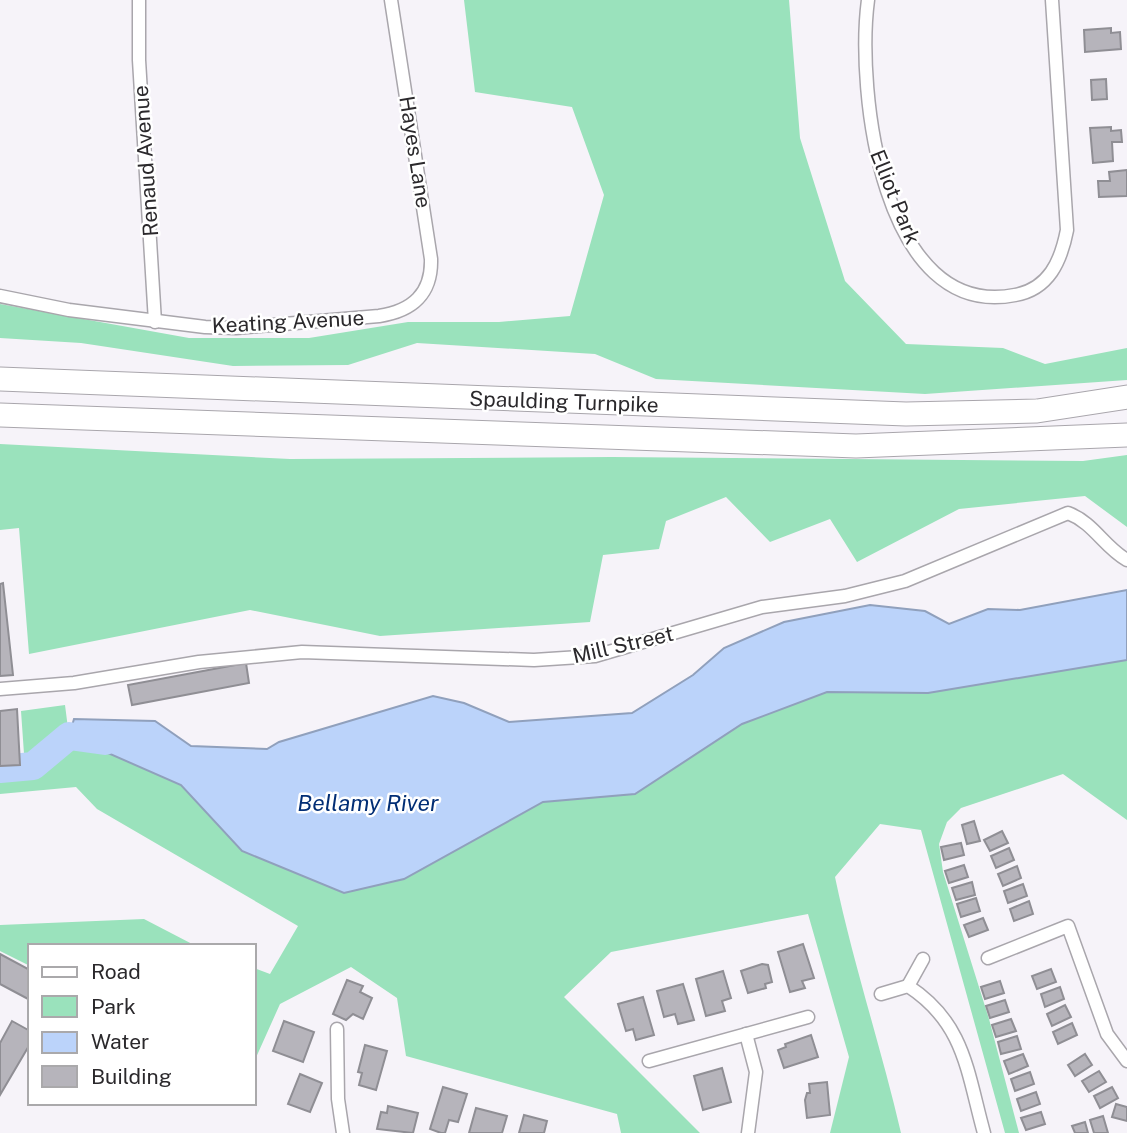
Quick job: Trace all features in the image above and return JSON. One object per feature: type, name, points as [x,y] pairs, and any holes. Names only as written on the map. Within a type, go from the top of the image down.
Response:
[{"type":"highway","name":"Spaulding Turnpike","points":[[0,379],[906,414],[1037,411],[1127,397]]},
{"type":"highway","name":"Spaulding Turnpike","points":[[0,415],[856,446],[1127,435]]},
{"type":"street","name":"Renaud Avenue","points":[[139,0],[139,60],[155,322]]},
{"type":"street","name":"Hayes Lane","points":[[391,0],[431,259],[429,284],[417,301]]},
{"type":"street","name":"Elliot Park","points":[[867,0],[863,64],[872,137],[904,229],[929,270],[942,282],[975,296],[1005,297],[1028,293],[1045,282],[1056,266],[1067,230],[1052,0]]},
{"type":"street","name":"Keating Avenue","points":[[0,296],[155,322],[248,327],[394,314],[417,301]]},
{"type":"street","name":"Mill Street","points":[[0,689],[74,683],[199,662],[302,652],[534,660],[595,656],[762,607],[845,596],[905,581],[1068,513],[1088,524],[1116,554],[1127,560]]},
{"type":"street","points":[[988,958],[1068,926],[1107,1034],[1127,1061]]},
{"type":"street","points":[[881,994],[908,986],[923,959]]},
{"type":"street","points":[[908,986],[945,1017],[956,1034],[984,1133]]},
{"type":"street","points":[[649,1061],[808,1017]]},
{"type":"street","points":[[337,1029],[338,1100],[343,1133]]},
{"type":"street","points":[[746,1034],[756,1072],[748,1133]]},
{"type":"green space","points":[[464,0],[789,0],[800,138],[845,281],[906,344],[1003,348],[1045,364],[1127,348],[1127,380],[925,394],[656,379],[595,354],[417,343],[348,365],[233,366],[81,343],[0,338],[0,304],[189,338],[309,338],[408,322],[499,322],[570,316],[604,195],[572,107],[475,92]]},
{"type":"green space","points":[[0,444],[290,459],[612,457],[1083,461],[1127,455],[1127,527],[1085,496],[959,509],[857,562],[830,519],[770,542],[726,497],[666,521],[659,549],[603,555],[590,622],[380,636],[250,610],[29,654],[19,528],[0,530]]},
{"type":"green space","points":[[1127,660],[1127,820],[1063,774],[961,808],[947,822],[939,844],[943,872],[989,1019],[1019,1133],[1005,1133],[921,830],[880,824],[835,877],[901,1133],[830,1133],[849,1057],[808,914],[611,952],[564,997],[700,1133],[621,1133],[617,1114],[406,1056],[397,998],[351,967],[280,1004],[256,1058],[256,969],[270,974],[298,926],[97,809],[76,787],[0,794],[0,770],[25,768],[21,711],[65,705],[69,736],[181,785],[242,851],[404,879],[543,802],[635,794],[742,724],[827,692],[928,693]]},
{"type":"green space","points":[[144,919],[192,944],[28,944],[28,965],[0,951],[0,925]]},
{"type":"water","name":"Bellamy River","points":[[1127,590],[1127,660],[928,693],[827,692],[742,724],[635,794],[543,802],[404,879],[344,893],[242,851],[181,785],[69,736],[74,719],[155,721],[191,746],[267,749],[279,742],[433,696],[464,703],[509,722],[632,713],[693,675],[724,648],[784,622],[870,605],[925,611],[949,624],[988,609],[1020,610]]},
{"type":"building","points":[[1111,28],[1111,33],[1120,32],[1121,49],[1085,52],[1084,30]]},
{"type":"building","points":[[1106,79],[1107,99],[1092,100],[1091,80]]},
{"type":"building","points":[[1111,127],[1111,131],[1121,130],[1122,142],[1112,142],[1113,161],[1093,163],[1090,128]]},
{"type":"building","points":[[1127,170],[1127,196],[1099,197],[1098,181],[1110,181],[1109,172]]},
{"type":"building","points":[[3,583],[13,675],[0,676],[0,584]]},
{"type":"building","points":[[246,663],[249,683],[132,705],[128,685]]},
{"type":"building","points":[[17,709],[20,765],[0,766],[0,711]]},
{"type":"building","points":[[974,821],[980,841],[967,844],[962,825]]},
{"type":"building","points":[[1002,831],[1008,843],[990,851],[984,840]]},
{"type":"building","points":[[961,843],[964,855],[944,860],[941,847]]},
{"type":"building","points":[[1009,848],[1014,860],[996,868],[991,856]]},
{"type":"building","points":[[964,865],[968,877],[949,883],[945,871]]},
{"type":"building","points":[[1017,866],[1021,878],[1003,886],[998,874]]},
{"type":"building","points":[[972,882],[975,895],[956,900],[952,888]]},
{"type":"building","points":[[1023,884],[1027,896],[1008,903],[1004,891]]},
{"type":"building","points":[[976,898],[980,911],[961,917],[957,904]]},
{"type":"building","points":[[1029,901],[1033,914],[1014,921],[1010,909]]},
{"type":"building","points":[[983,918],[988,930],[969,937],[964,925]]},
{"type":"building","points":[[803,944],[814,978],[802,981],[805,988],[790,992],[778,952]]},
{"type":"building","points":[[0,954],[28,969],[28,999],[0,984]]},
{"type":"building","points":[[762,964],[768,965],[772,982],[765,984],[766,988],[748,993],[741,971]]},
{"type":"building","points":[[1051,969],[1056,982],[1037,989],[1032,976]]},
{"type":"building","points":[[723,971],[731,998],[722,1001],[725,1011],[706,1016],[696,979]]},
{"type":"building","points":[[347,980],[363,986],[360,992],[372,998],[363,1019],[353,1014],[346,1020],[333,1014]]},
{"type":"building","points":[[1000,981],[1004,993],[985,999],[981,987]]},
{"type":"building","points":[[683,984],[694,1020],[678,1024],[675,1014],[664,1017],[657,991]]},
{"type":"building","points":[[1060,987],[1064,999],[1045,1007],[1041,994]]},
{"type":"building","points":[[643,997],[654,1035],[636,1040],[633,1029],[626,1031],[618,1004]]},
{"type":"building","points":[[1005,1000],[1009,1012],[990,1018],[986,1006]]},
{"type":"building","points":[[1065,1005],[1071,1017],[1052,1026],[1047,1014]]},
{"type":"building","points":[[1011,1019],[1016,1031],[996,1037],[992,1025]]},
{"type":"building","points":[[12,1021],[28,1030],[28,1047],[0,1095],[0,1043]]},
{"type":"building","points":[[284,1021],[314,1032],[303,1062],[273,1051]]},
{"type":"building","points":[[1072,1023],[1077,1035],[1058,1044],[1053,1032]]},
{"type":"building","points":[[811,1035],[818,1057],[784,1068],[778,1050],[786,1047],[785,1044]]},
{"type":"building","points":[[1017,1036],[1021,1049],[1001,1054],[998,1042]]},
{"type":"building","points":[[365,1045],[387,1051],[376,1090],[359,1085],[362,1073],[358,1072]]},
{"type":"building","points":[[1023,1054],[1028,1066],[1009,1074],[1004,1061]]},
{"type":"building","points":[[1085,1054],[1092,1065],[1075,1076],[1068,1065]]},
{"type":"building","points":[[722,1068],[731,1102],[703,1110],[694,1076]]},
{"type":"building","points":[[1099,1071],[1106,1082],[1089,1092],[1082,1081]]},
{"type":"building","points":[[1030,1072],[1034,1084],[1015,1091],[1011,1079]]},
{"type":"building","points":[[300,1074],[322,1083],[310,1112],[288,1104]]},
{"type":"building","points":[[827,1082],[830,1115],[807,1118],[805,1100],[807,1093],[810,1093],[809,1084]]},
{"type":"building","points":[[443,1087],[467,1094],[458,1122],[449,1120],[445,1133],[441,1133],[430,1129]]},
{"type":"building","points":[[1112,1087],[1118,1098],[1100,1108],[1094,1096]]},
{"type":"building","points":[[1036,1092],[1040,1104],[1021,1111],[1017,1099]]},
{"type":"building","points":[[1116,1104],[1127,1107],[1127,1121],[1112,1117]]},
{"type":"building","points":[[388,1106],[418,1113],[413,1133],[377,1129],[381,1112],[387,1113]]},
{"type":"building","points":[[476,1108],[507,1116],[502,1133],[469,1133]]},
{"type":"building","points":[[1041,1112],[1045,1124],[1026,1130],[1021,1118]]},
{"type":"building","points":[[524,1115],[547,1121],[544,1133],[519,1133]]},
{"type":"building","points":[[1103,1116],[1108,1133],[1094,1133],[1090,1120]]},
{"type":"building","points":[[1085,1122],[1088,1133],[1075,1133],[1072,1126]]},
{"type":"waterway","name":"Bellamy River","points":[[0,769],[33,766],[69,736],[105,741]]}]
